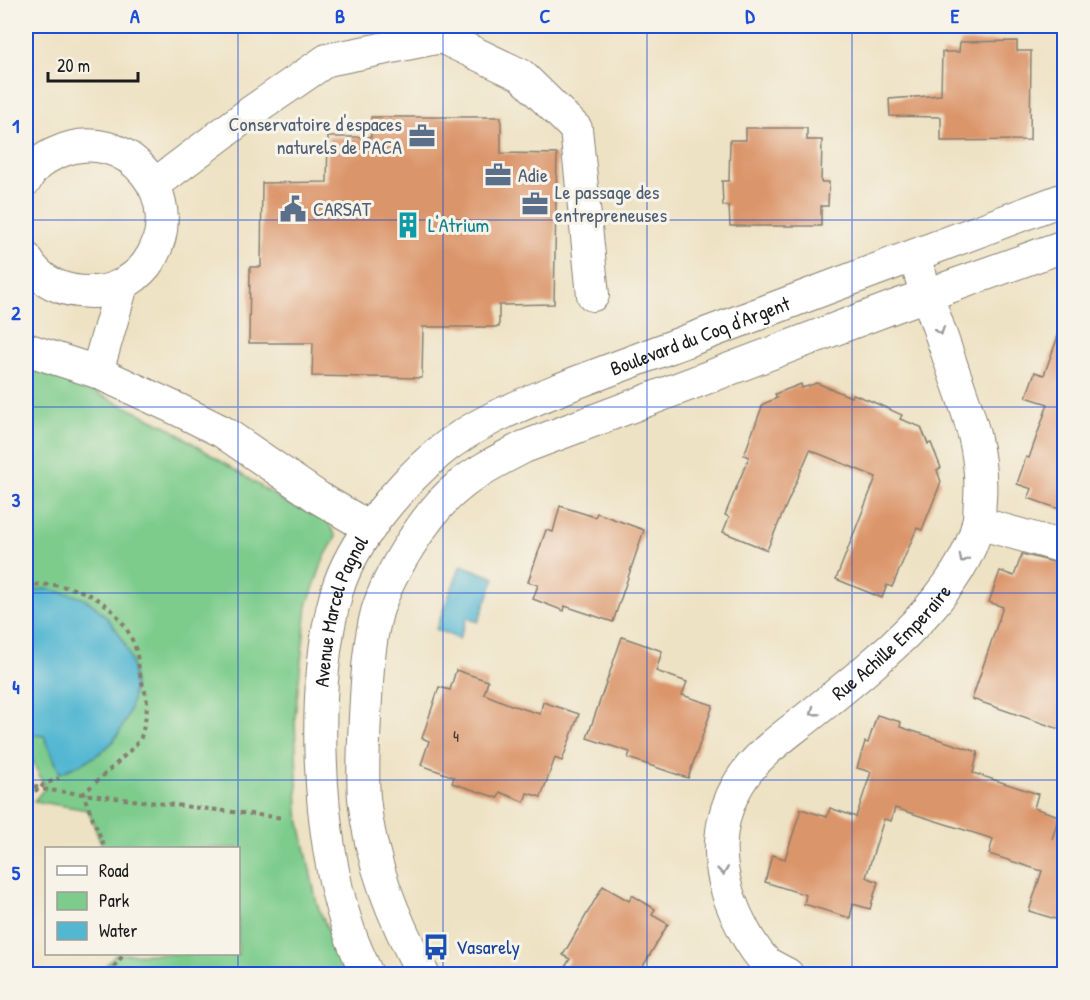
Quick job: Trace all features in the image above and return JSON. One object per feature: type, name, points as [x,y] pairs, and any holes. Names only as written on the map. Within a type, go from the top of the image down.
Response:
[{"type":"street","points":[[154,185],[251,112],[327,60],[441,37],[521,75],[576,129],[594,295]]},
{"type":"street","points":[[26,180],[28,174],[47,157],[70,147],[95,145],[119,151],[140,165],[154,185],[162,207],[162,231],[155,253],[141,271],[122,285],[98,292],[73,292],[50,283],[31,267],[26,258]]},
{"type":"street","name":"Boulevard du Coq d'Argent","points":[[370,528],[412,478],[439,452],[468,432],[506,411],[1065,199]]},
{"type":"street","name":"Boulevard du Coq d'Argent","points":[[405,552],[429,518],[456,488],[488,465],[524,447],[927,294],[1065,246]]},
{"type":"street","name":"Rue Achille Emperaire","points":[[787,975],[766,962],[734,913],[725,886],[722,865],[720,835],[725,813],[739,782],[758,758],[860,675],[936,601],[964,560],[978,523],[981,487],[980,457],[974,428],[914,256]]},
{"type":"street","points":[[97,372],[122,285]]},
{"type":"street","name":"Avenue Marcel Pagnol","points":[[26,349],[97,372],[223,432],[320,498],[370,528],[351,558],[337,591],[327,645],[321,701],[322,772],[331,857],[347,927],[367,975]]},
{"type":"street","points":[[978,523],[1065,547]]},
{"type":"street","name":"Avenue Marcel Pagnol","points":[[405,552],[386,588],[377,613],[369,657],[364,797],[372,850],[386,896],[423,975]]},
{"type":"path","points":[[26,585],[48,584],[69,587],[88,594],[107,606],[126,627],[136,649],[147,699],[141,739],[83,794]]},
{"type":"path","points":[[26,794],[59,778]]},
{"type":"path","points":[[26,781],[40,789],[284,818]]},
{"type":"path","points":[[83,794],[104,847]]},
{"type":"path","points":[[108,975],[123,955]]},
{"type":"green space","points":[[26,367],[97,393],[166,426],[285,502],[327,521],[336,537],[324,558],[307,606],[295,717],[298,813],[317,904],[346,974],[98,974],[115,955],[240,955],[240,847],[103,847],[88,810],[34,801],[45,788],[29,753],[26,752]]},
{"type":"water","points":[[461,565],[495,578],[478,622],[467,618],[459,639],[436,629]]},
{"type":"water","points":[[47,589],[82,598],[107,618],[125,645],[131,660],[133,675],[131,705],[112,743],[99,754],[60,773],[44,736],[26,734],[26,591]]},
{"type":"building","points":[[1017,41],[1017,51],[1031,51],[1030,140],[941,141],[941,117],[890,116],[889,99],[941,95],[942,52],[959,52],[960,42]]},
{"type":"building","name":"L'Atrium","points":[[371,117],[501,117],[501,153],[557,154],[554,304],[499,305],[499,327],[423,327],[422,378],[312,376],[313,343],[249,343],[250,267],[261,267],[262,183],[327,182],[328,137],[371,137]]},
{"type":"building","points":[[746,128],[807,128],[807,140],[822,140],[821,182],[829,182],[828,206],[821,206],[821,226],[730,226],[729,206],[723,206],[722,181],[729,181],[730,140],[746,140]]},
{"type":"building","points":[[1061,328],[1065,328],[1065,511],[1028,498],[1032,489],[1017,484],[1048,404],[1026,397],[1035,372],[1044,375]]},
{"type":"building","points":[[817,383],[851,397],[853,394],[871,401],[902,415],[900,419],[921,427],[928,444],[931,443],[941,468],[937,470],[941,482],[922,530],[917,528],[892,587],[887,585],[882,598],[836,579],[876,477],[810,450],[767,550],[723,532],[729,517],[725,515],[749,457],[744,455],[763,404],[777,398],[775,394],[801,384],[802,388]]},
{"type":"building","points":[[560,506],[595,517],[597,513],[644,530],[613,622],[565,606],[564,611],[533,599],[538,585],[528,582],[546,530],[553,532]]},
{"type":"building","points":[[1022,554],[1065,565],[1065,731],[972,699],[1003,607],[989,602],[1000,571],[1014,576]]},
{"type":"building","points":[[622,637],[662,651],[656,671],[687,682],[682,695],[713,705],[688,778],[628,758],[630,752],[587,738]]},
{"type":"building","points":[[456,670],[488,681],[484,694],[511,705],[540,714],[543,702],[579,714],[562,761],[555,758],[541,797],[527,793],[524,802],[500,792],[498,798],[452,783],[454,777],[421,765],[429,741],[422,738],[439,687],[450,690]]},
{"type":"building","points":[[877,715],[901,722],[900,727],[978,752],[973,773],[1038,794],[1034,808],[1059,816],[1052,839],[1059,817],[1065,818],[1065,922],[1029,911],[1042,871],[989,854],[993,839],[895,808],[891,821],[884,819],[866,877],[878,882],[870,909],[853,904],[850,918],[804,904],[806,895],[765,882],[772,855],[785,859],[801,809],[827,817],[830,808],[856,817],[871,772],[857,768]]},
{"type":"building","points":[[603,886],[629,901],[632,895],[655,909],[652,915],[668,924],[638,975],[560,975],[570,959],[563,955]]},
{"type":"place","name":"Conservatoire d'espaces naturels de PACA","points":[[422,136]]},
{"type":"place","name":"Adie","points":[[498,175]]},
{"type":"place","name":"Le passage des entrepreneuses","points":[[535,204]]},
{"type":"place","name":"CARSAT","points":[[293,209]]},
{"type":"place","name":"L'Atrium","points":[[408,225]]},
{"type":"place","name":"Vasarely","points":[[436,947]]}]
